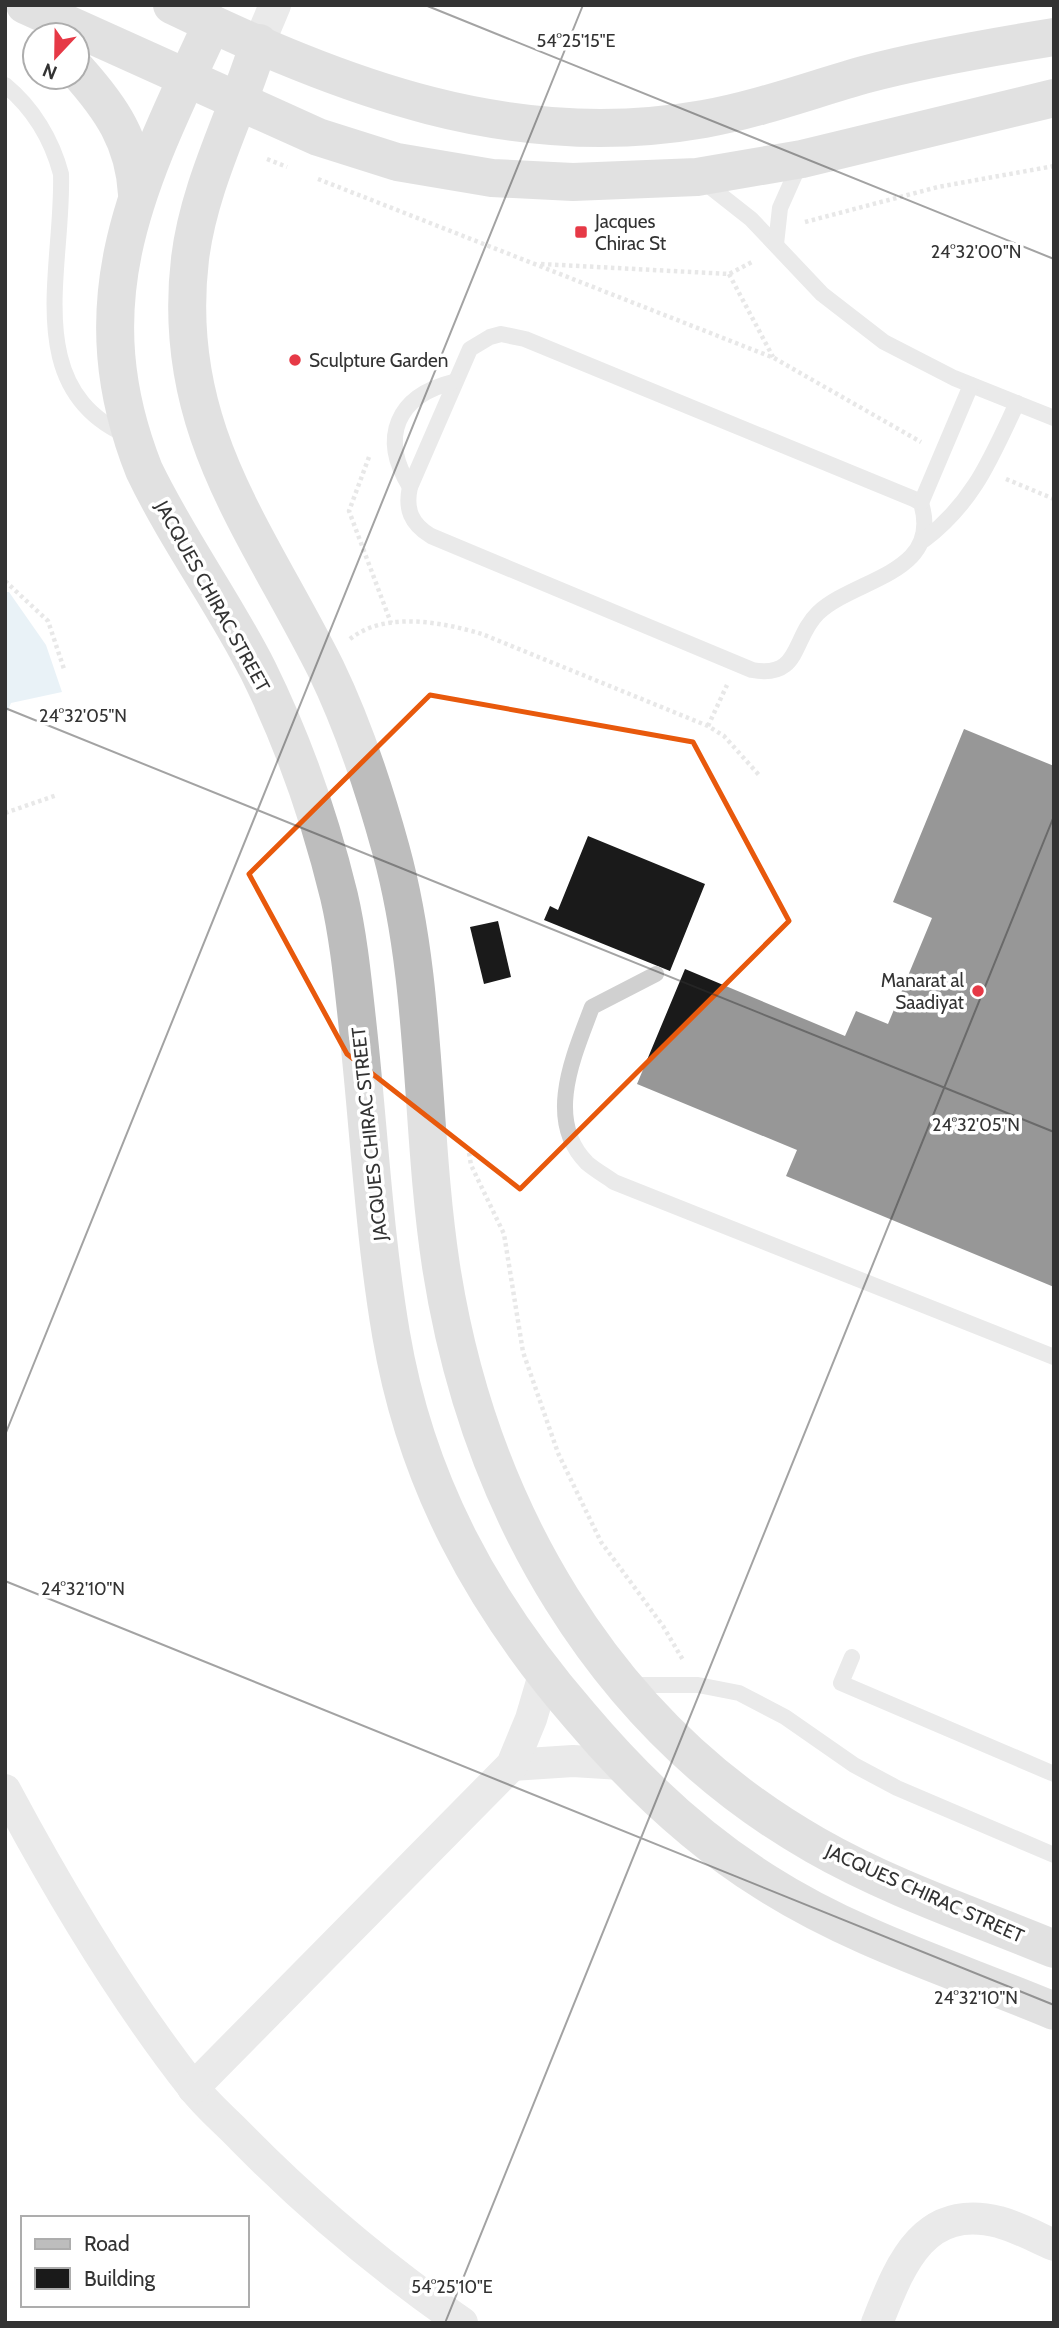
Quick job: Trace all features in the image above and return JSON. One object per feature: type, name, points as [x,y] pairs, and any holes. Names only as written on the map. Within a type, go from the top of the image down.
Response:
[{"type":"street","points":[[19,5],[33,21]]},
{"type":"street","points":[[25,5],[223,58],[463,115],[568,129],[703,119],[759,107],[868,74],[1049,33]]},
{"type":"street","points":[[90,5],[223,58]]},
{"type":"street","points":[[172,5],[223,58],[351,149],[444,172],[573,182],[697,177],[802,159],[1054,98]]},
{"type":"street","name":"JACQUES CHIRAC STREET","points":[[275,5],[223,58],[137,194],[122,248],[114,322],[116,368],[131,437],[159,502],[258,670],[309,793],[342,913],[352,974],[390,1330],[413,1427],[431,1479],[476,1574],[502,1618],[544,1675],[621,1764],[692,1829],[776,1888],[877,1941],[1049,2015]]},
{"type":"street","name":"JACQUES CHIRAC STREET","points":[[223,58],[188,274],[187,317],[197,403],[219,469],[348,716],[373,786],[393,858],[408,928],[417,999],[441,1265],[462,1369],[484,1445],[533,1554],[564,1606],[625,1685],[676,1739],[718,1777],[810,1843],[860,1870],[1054,1949]]},
{"type":"street","points":[[91,86],[108,105],[122,130],[132,156],[137,194]]},
{"type":"street","points":[[193,2088],[512,1765],[531,1719],[544,1675]]},
{"type":"street","points":[[512,1765],[573,1761],[621,1764]]},
{"type":"street","points":[[5,1790],[64,1897],[122,1989],[193,2088],[290,2187],[396,2277],[462,2323]]},
{"type":"street","points":[[877,2323],[906,2255],[920,2239],[938,2227],[958,2220],[980,2218],[1001,2222],[1054,2245]]},
{"type":"lane","points":[[5,85],[36,119],[56,156],[61,174],[55,290],[56,325],[64,378],[79,402],[94,417],[131,437]]},
{"type":"lane","points":[[776,244],[783,199],[802,159]]},
{"type":"lane","points":[[697,177],[751,219],[822,293],[884,342],[971,385],[1054,418]]},
{"type":"lane","points":[[921,503],[514,335],[490,337],[470,349],[453,382],[410,487],[408,498],[413,521],[431,536],[766,673],[778,670],[790,662],[805,629],[818,613],[903,564],[924,540],[946,523],[974,491],[1017,403]]},
{"type":"lane","points":[[410,487],[397,467],[395,456],[393,444],[398,421],[411,401],[430,387],[453,382]]},
{"type":"lane","points":[[924,540],[926,520],[921,503],[971,385]]},
{"type":"lane","points":[[656,974],[592,1007],[566,1082],[565,1126],[586,1162],[614,1182],[1054,1357]]},
{"type":"lane","points":[[852,1657],[841,1683],[1054,1774]]},
{"type":"lane","points":[[625,1685],[698,1685],[739,1693],[774,1710],[854,1765],[897,1788],[1054,1855]]},
{"type":"path","points":[[267,159],[293,169]]},
{"type":"path","points":[[803,223],[938,187],[1054,166]]},
{"type":"path","points":[[306,174],[774,358],[943,454]]},
{"type":"path","points":[[537,264],[729,274],[754,261]]},
{"type":"path","points":[[729,274],[774,358]]},
{"type":"path","points":[[986,470],[1054,499]]},
{"type":"path","points":[[5,581],[48,621],[64,669]]},
{"type":"path","points":[[343,645],[363,629],[391,623],[444,622],[482,634],[708,726],[724,736],[759,775]]},
{"type":"path","points":[[708,726],[737,663]]},
{"type":"path","points":[[5,813],[57,795]]},
{"type":"highlighted area","points":[[430,695],[693,742],[789,921],[520,1189],[347,1054],[249,874]]},
{"type":"water","points":[[5,592],[9,592],[46,645],[62,692],[11,703],[5,717]]},
{"type":"building","name":"Manarat al Saadiyat","points":[[964,729],[1054,766],[1054,1287],[786,1176],[797,1150],[637,1084],[685,969],[845,1036],[856,1011],[888,1024],[932,918],[893,902]]},
{"type":"building","points":[[588,836],[705,884],[670,971],[544,920],[550,906],[558,910]]},
{"type":"building","points":[[498,921],[511,977],[484,984],[470,927]]},
{"type":"place","name":"Jacques Chirac St","points":[[581,232]]},
{"type":"place","name":"Sculpture Garden","points":[[295,360]]},
{"type":"place","name":"Manarat al Saadiyat","points":[[978,991]]}]
